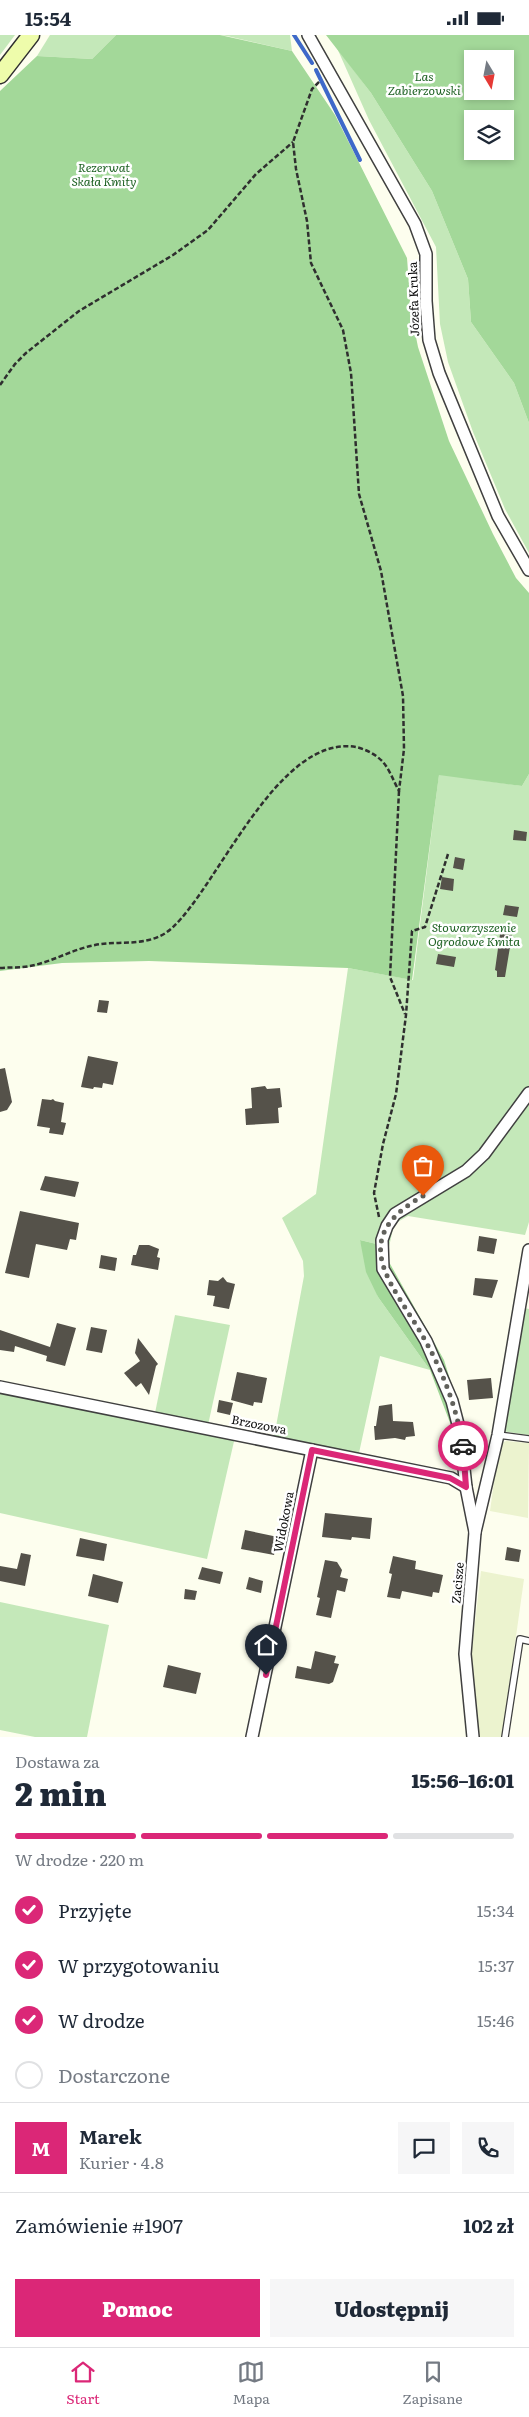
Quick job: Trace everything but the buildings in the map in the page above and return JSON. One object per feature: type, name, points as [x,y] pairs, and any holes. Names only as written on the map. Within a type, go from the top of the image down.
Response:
[{"type":"main road","points":[[0,75],[31,35]]},
{"type":"street","name":"Józefa Kruka","points":[[308,35],[415,224],[426,254],[426,301],[429,340],[439,373],[498,516],[529,570]]},
{"type":"street","points":[[475,1532],[466,1487],[460,1432],[452,1401],[434,1357],[383,1269],[381,1250],[383,1233],[390,1220],[402,1208],[449,1182],[475,1163],[492,1144],[529,1093]]},
{"type":"street","name":"Zacisze","points":[[473,1737],[465,1654],[475,1532],[498,1435],[529,1250]]},
{"type":"street","name":"Brzozowa","points":[[0,1387],[450,1478],[466,1487]]},
{"type":"street","name":"Widokowa","points":[[252,1737],[312,1450]]},
{"type":"lane","points":[[498,1435],[529,1439]]},
{"type":"lane","points":[[506,1737],[520,1639],[529,1641]]},
{"type":"path","points":[[329,72],[312,89],[293,142],[296,169],[308,229],[311,263],[343,330],[351,373],[359,494],[381,571],[403,696],[404,749],[399,791],[390,977],[406,1015]]},
{"type":"path","points":[[0,385],[26,353],[79,311],[173,255],[208,230],[256,174],[293,142]]},
{"type":"path","points":[[0,968],[30,966],[95,945],[136,943],[154,939],[171,929],[208,883],[262,801],[304,763],[328,748],[346,746],[365,749],[382,761],[399,791]]},
{"type":"path","points":[[383,1233],[374,1193],[383,1144],[396,1094],[406,1015],[412,931],[425,927],[448,853]]},
{"type":"green space","points":[[0,35],[15,35],[0,55]]},
{"type":"green space","points":[[50,35],[116,35],[92,59],[37,56]]},
{"type":"green space","name":"Rezerwat Skała Kmity","points":[[116,35],[220,35],[292,51],[335,115],[407,258],[411,312],[418,347],[449,441],[516,578],[529,593],[529,774],[522,786],[439,775],[412,980],[348,968],[149,961],[62,963],[0,971],[0,91],[37,56],[92,59]]},
{"type":"green space","points":[[220,35],[290,35],[292,51],[227,36]]},
{"type":"green space","name":"Las Zabierzowski","points":[[326,35],[529,35],[529,423],[514,383],[471,322],[468,279],[432,191],[371,93]]},
{"type":"green space","points":[[337,48],[371,93],[432,191],[468,279],[471,322],[514,383],[529,423],[529,553],[505,509],[473,432],[448,362],[440,324],[436,247],[369,120]]},
{"type":"green space","name":"Stowarzyszenie Ogrodowe Kmita","points":[[439,774],[522,786],[529,774],[529,1222],[525,1235],[408,1216],[394,1224],[389,1247],[360,1240],[378,1297],[430,1370],[380,1356],[359,1453],[274,1437],[304,1276],[303,1261],[282,1218],[316,1194],[348,968],[413,980]]},
{"type":"green space","points":[[360,1240],[389,1247],[389,1262],[444,1360],[467,1434],[455,1436],[430,1370],[378,1297],[366,1272]]},
{"type":"green space","points":[[524,1308],[529,1309],[529,1435],[502,1431],[512,1357],[517,1358]]},
{"type":"green space","points":[[175,1315],[230,1325],[208,1425],[155,1413]]},
{"type":"green space","points":[[0,1391],[235,1437],[207,1559],[0,1513]]},
{"type":"green space","points":[[506,1441],[529,1443],[528,1518],[490,1511],[499,1445]]},
{"type":"green space","points":[[481,1571],[524,1579],[502,1737],[479,1737],[471,1657]]},
{"type":"green space","points":[[0,1602],[109,1625],[87,1737],[35,1737],[0,1730]]},
{"type":"waterway","points":[[294,35],[312,63]]},
{"type":"waterway","points":[[316,70],[360,160]]},
{"type":"way so far","points":[[423,1196],[402,1208],[386,1226],[383,1233],[381,1250],[383,1269],[434,1357],[452,1401],[463,1446]]},
{"type":"route","points":[[266,1675],[312,1450],[450,1478],[466,1487],[463,1446]]}]
